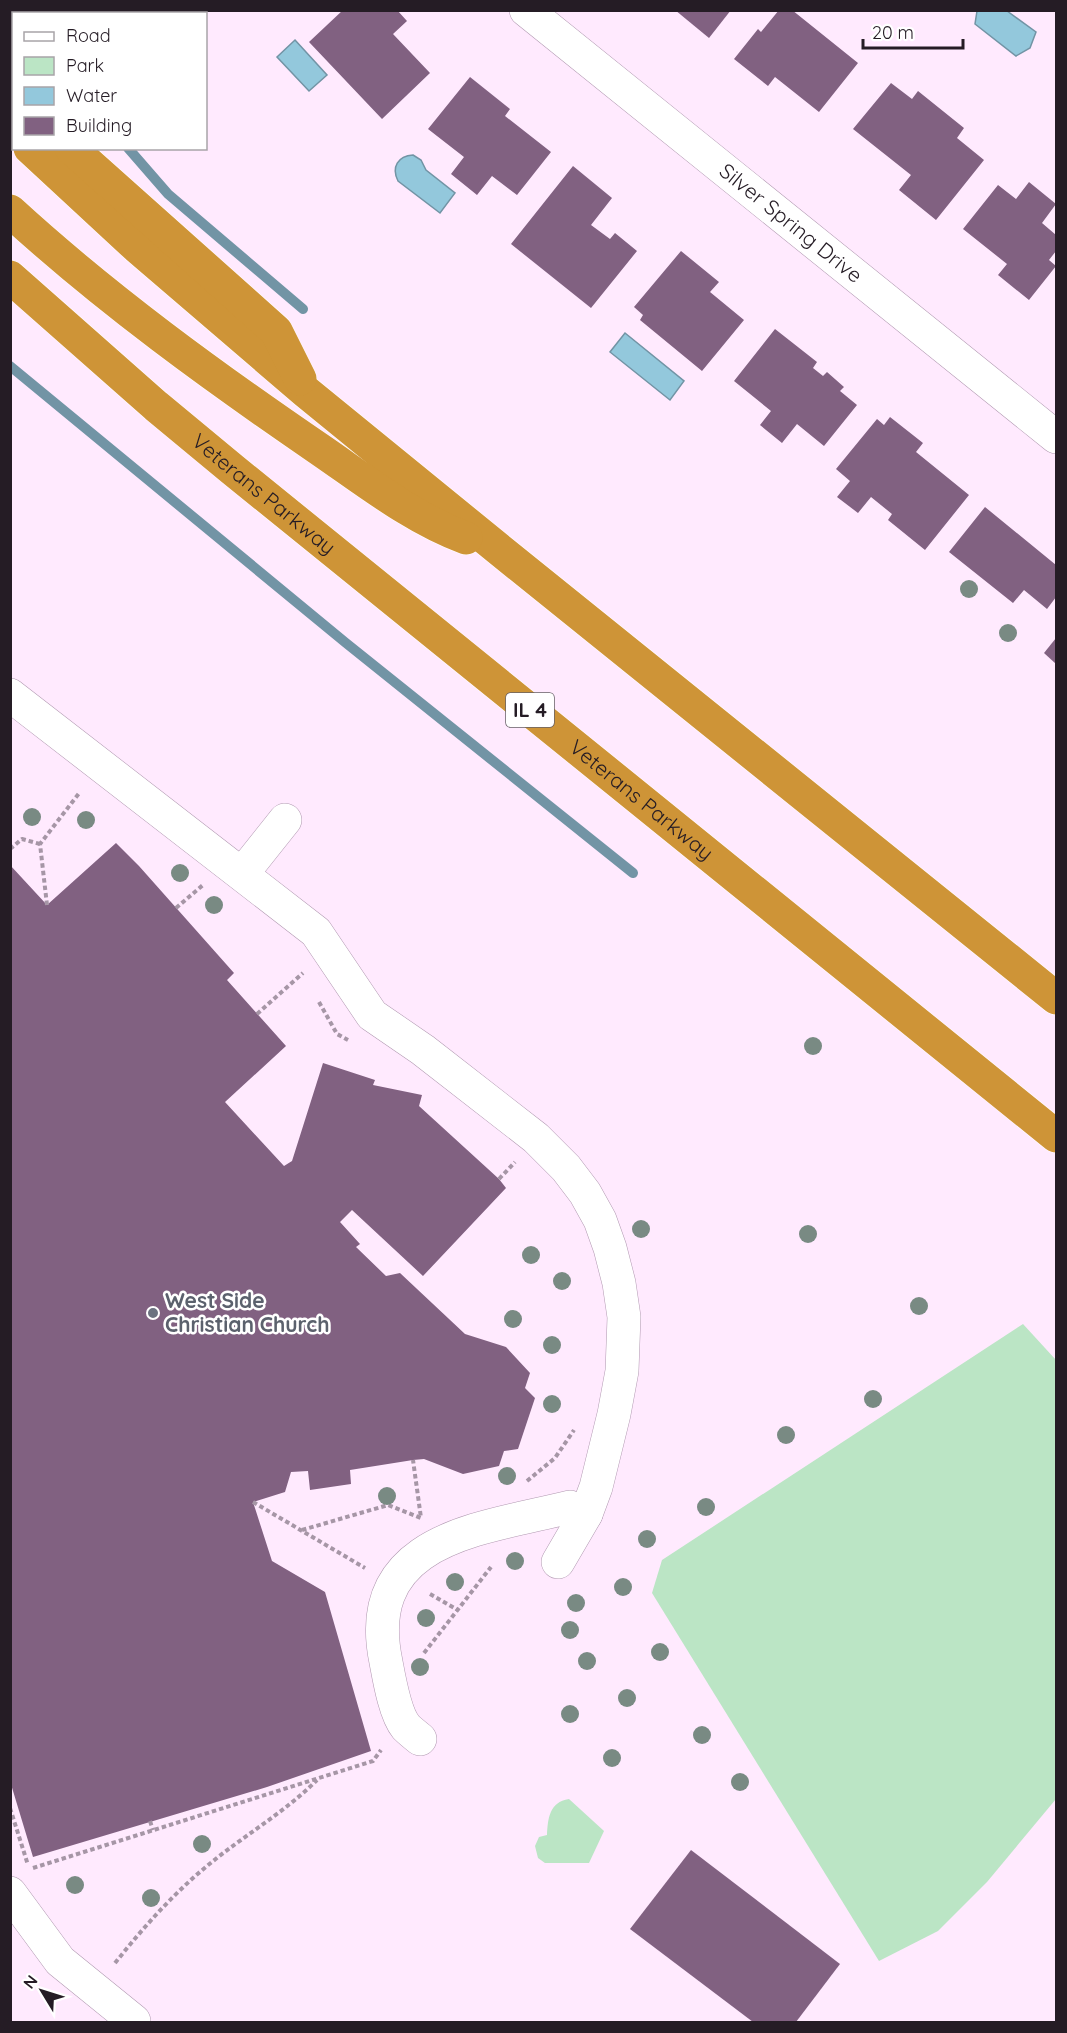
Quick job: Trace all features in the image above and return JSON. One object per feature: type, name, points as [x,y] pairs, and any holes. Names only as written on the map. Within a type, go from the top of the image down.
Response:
[{"type":"highway","points":[[32,150],[137,247],[306,392],[1056,998]]},
{"type":"highway","points":[[73,150],[276,331],[306,392]]},
{"type":"highway","points":[[10,212],[100,287],[202,366],[305,440],[382,492],[446,531],[501,551]]},
{"type":"highway","name":"Veterans Parkway","points":[[10,277],[232,470],[1056,1136]]},
{"type":"street","name":"Silver Spring Drive","points":[[526,10],[1056,437]]},
{"type":"street","points":[[10,695],[316,932],[372,1016],[423,1050],[536,1138],[566,1168],[585,1193],[600,1220],[619,1283],[624,1317],[622,1371],[600,1476],[586,1514],[558,1562]]},
{"type":"street","points":[[242,874],[285,820]]},
{"type":"street","points":[[420,1738],[406,1726],[401,1718],[386,1662],[382,1637],[384,1613],[390,1589],[402,1571],[414,1558],[430,1547],[457,1536],[570,1507],[586,1514]]},
{"type":"street","points":[[24,1879],[60,1961],[134,2020]]},
{"type":"path","points":[[72,784],[91,796]]},
{"type":"path","points":[[47,904],[40,844],[85,785]]},
{"type":"path","points":[[10,849],[22,839],[40,844]]},
{"type":"path","points":[[176,908],[209,879]]},
{"type":"path","points":[[298,964],[309,983]]},
{"type":"path","points":[[257,1014],[303,972]]},
{"type":"path","points":[[315,993],[337,1034],[356,1044]]},
{"type":"path","points":[[499,1179],[520,1157]]},
{"type":"path","points":[[518,1486],[555,1458],[576,1426]]},
{"type":"path","points":[[414,1460],[421,1518]]},
{"type":"path","points":[[253,1502],[365,1568]]},
{"type":"path","points":[[302,1530],[388,1505],[421,1518]]},
{"type":"path","points":[[411,1523],[432,1515]]},
{"type":"path","points":[[363,1577],[365,1568],[370,1562]]},
{"type":"path","points":[[424,1653],[491,1568]]},
{"type":"path","points":[[423,1590],[458,1610]]},
{"type":"path","points":[[10,1808],[24,1879],[153,1830],[373,1761],[381,1750],[383,1740]]},
{"type":"path","points":[[108,1971],[159,1910],[183,1887],[232,1846],[285,1809],[318,1779]]},
{"type":"path","points":[[267,1787],[269,1793]]},
{"type":"path","points":[[150,1821],[153,1830]]},
{"type":"green space","points":[[1023,1324],[1056,1360],[1056,1799],[987,1882],[938,1931],[879,1961],[652,1593],[662,1560]]},
{"type":"green space","points":[[569,1799],[604,1831],[589,1863],[545,1863],[538,1858],[535,1846],[539,1837],[547,1835],[549,1817],[554,1807]]},
{"type":"water","points":[[977,11],[1007,11],[1036,32],[1030,48],[1016,56],[975,24]]},
{"type":"water","points":[[295,40],[327,75],[309,91],[277,57]]},
{"type":"water","points":[[413,155],[421,160],[426,170],[455,193],[440,213],[398,181],[395,171],[397,163]]},
{"type":"water","points":[[625,333],[684,381],[670,400],[610,352]]},
{"type":"building","points":[[343,10],[397,10],[407,21],[393,34],[430,73],[382,119],[309,42]]},
{"type":"building","points":[[675,10],[731,10],[709,38]]},
{"type":"building","points":[[779,10],[792,10],[858,63],[819,112],[775,77],[768,86],[734,59],[758,29],[761,32]]},
{"type":"building","points":[[470,77],[510,109],[505,116],[551,152],[517,195],[492,176],[477,195],[451,174],[464,157],[428,129]]},
{"type":"building","points":[[891,83],[912,99],[918,91],[964,128],[957,138],[984,160],[936,220],[899,190],[911,175],[853,129]]},
{"type":"building","points":[[573,166],[612,198],[591,225],[610,239],[615,233],[637,251],[591,308],[511,244]]},
{"type":"building","points":[[1029,182],[1056,204],[1042,223],[1056,235],[1056,251],[1049,260],[1056,266],[1029,300],[998,275],[1007,264],[963,229],[998,185],[1016,199]]},
{"type":"building","points":[[681,251],[719,282],[710,292],[744,320],[702,371],[640,320],[643,315],[634,307]]},
{"type":"building","points":[[775,329],[817,362],[813,368],[823,376],[827,372],[844,387],[840,391],[857,405],[824,446],[797,424],[782,443],[760,425],[771,411],[734,381]]},
{"type":"building","points":[[890,417],[923,443],[916,452],[969,495],[925,550],[888,520],[892,514],[871,497],[858,513],[837,497],[850,481],[836,469],[877,419],[884,425]]},
{"type":"building","points":[[985,507],[1056,565],[1056,597],[1047,609],[1024,590],[1013,603],[949,552]]},
{"type":"building","points":[[1056,638],[1056,664],[1044,653]]},
{"type":"building","points":[[116,843],[234,973],[227,980],[286,1046],[225,1102],[284,1166],[292,1161],[323,1063],[375,1080],[373,1085],[422,1095],[419,1106],[506,1188],[423,1276],[352,1210],[340,1222],[360,1244],[356,1247],[386,1276],[400,1273],[465,1334],[506,1347],[530,1373],[525,1388],[535,1398],[518,1449],[504,1451],[499,1466],[463,1474],[424,1459],[413,1460],[350,1470],[351,1484],[310,1490],[308,1471],[291,1472],[285,1492],[253,1502],[272,1561],[325,1592],[371,1751],[267,1787],[33,1857],[10,1781],[10,865],[47,905]]},
{"type":"building","points":[[691,1850],[840,1964],[796,2022],[753,2022],[630,1929]]},
{"type":"waterway","points":[[130,150],[168,194],[303,309]]},
{"type":"waterway","points":[[10,366],[346,643],[633,873]]},
{"type":"place","name":"West Side Christian Church","points":[[153,1313]]}]
